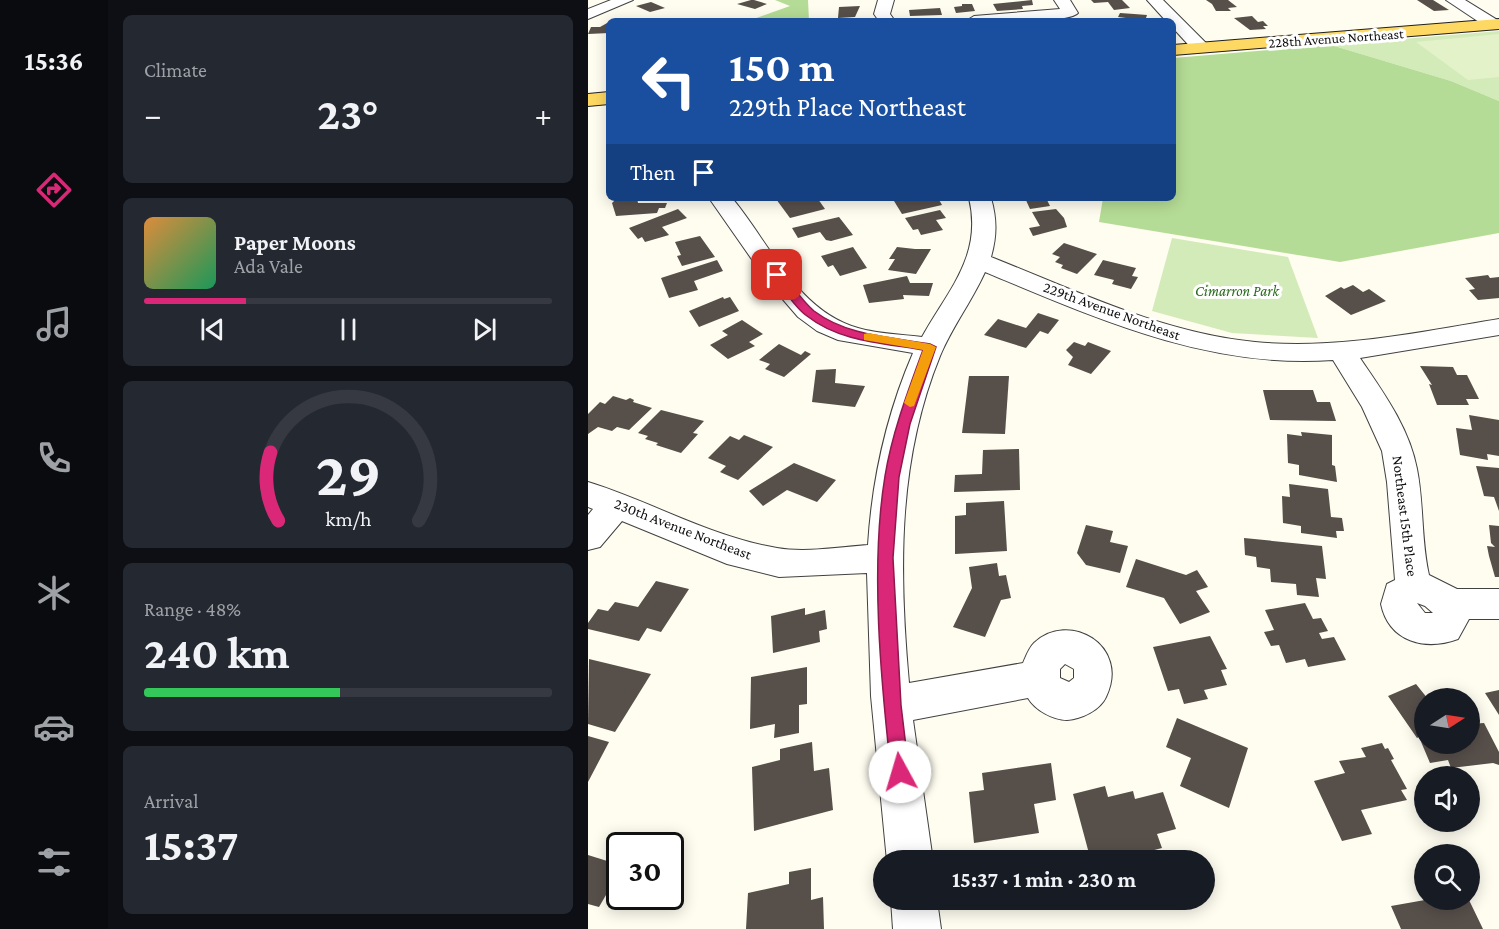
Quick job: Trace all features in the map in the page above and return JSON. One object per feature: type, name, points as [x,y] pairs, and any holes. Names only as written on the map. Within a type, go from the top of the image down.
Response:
[{"type":"main road","name":"228th Avenue Northeast","points":[[1176,50],[1496,25]]},
{"type":"main road","points":[[588,100],[606,98]]},
{"type":"street","points":[[590,12],[625,0]]},
{"type":"street","points":[[885,18],[882,14],[886,0]]},
{"type":"street","points":[[1155,0],[1172,18]]},
{"type":"street","points":[[1454,0],[1496,25]]},
{"type":"street","points":[[1004,18],[1066,7]]},
{"type":"street","points":[[1176,22],[1200,48]]},
{"type":"street","points":[[722,201],[758,246],[787,289],[809,313],[848,334],[930,347]]},
{"type":"street","points":[[909,850],[892,705],[886,558],[892,477],[904,424],[930,347],[979,261],[986,239],[981,201]]},
{"type":"street","name":"229th Avenue Northeast","points":[[979,261],[1166,333],[1255,351],[1342,352],[1499,327]]},
{"type":"street","name":"Northeast 15th Place","points":[[1342,352],[1382,416],[1393,440],[1401,468],[1407,545],[1414,587],[1400,595],[1398,602],[1400,611],[1415,626],[1436,631],[1445,628],[1450,622],[1452,615],[1449,604],[1499,604]]},
{"type":"street","points":[[588,537],[603,499]]},
{"type":"street","name":"230th Avenue Northeast","points":[[603,499],[739,554],[779,563],[886,558]]},
{"type":"street","points":[[892,705],[1039,678]]},
{"type":"street","points":[[915,910],[917,929]]},
{"type":"green space","points":[[775,0],[808,0],[809,18],[756,18],[790,6]]},
{"type":"green space","points":[[1499,31],[1499,101],[1451,81],[1331,45]]},
{"type":"green space","points":[[1499,34],[1499,77],[1468,80],[1416,42]]},
{"type":"green space","points":[[1331,45],[1451,81],[1499,101],[1499,233],[1340,262],[1099,222],[1102,201],[1176,201],[1176,58]]},
{"type":"green space","name":"Cimarron Park","points":[[1172,238],[1288,257],[1318,338],[1232,333],[1152,311]]},
{"type":"building","points":[[751,0],[767,4],[755,9],[737,4]]},
{"type":"building","points":[[1032,0],[1033,5],[1022,6],[1023,9],[997,11],[993,4]]},
{"type":"building","points":[[1091,0],[1122,0],[1130,8],[1114,10],[1108,2],[1094,3]]},
{"type":"building","points":[[1206,0],[1228,0],[1237,7],[1228,8],[1231,11],[1216,11]]},
{"type":"building","points":[[1417,0],[1433,0],[1449,10],[1434,11]]},
{"type":"building","points":[[651,2],[665,8],[650,12],[636,6]]},
{"type":"building","points":[[962,4],[972,4],[975,11],[956,13],[954,7],[962,6]]},
{"type":"building","points":[[860,6],[855,17],[838,18],[839,7]]},
{"type":"building","points":[[940,8],[942,15],[910,16],[909,10]]},
{"type":"building","points":[[1120,13],[1147,15],[1146,18],[1118,17]]},
{"type":"building","points":[[1252,16],[1258,22],[1263,21],[1268,26],[1263,26],[1266,29],[1250,30],[1234,18]]},
{"type":"building","points":[[606,24],[606,33],[588,34],[591,27],[600,27]]},
{"type":"building","points":[[614,201],[638,201],[638,203],[667,203],[665,208],[659,208],[657,213],[616,216],[612,203]]},
{"type":"building","points":[[777,201],[819,201],[825,209],[790,218]]},
{"type":"building","points":[[894,201],[940,201],[942,205],[902,214]]},
{"type":"building","points":[[1026,201],[1048,201],[1050,206],[1030,209]]},
{"type":"building","points":[[678,209],[687,218],[662,227],[669,235],[645,242],[642,237],[638,239],[629,228]]},
{"type":"building","points":[[1056,209],[1064,218],[1067,227],[1033,236],[1029,228],[1040,226],[1032,212]]},
{"type":"building","points":[[940,210],[946,218],[936,220],[943,230],[921,235],[918,229],[913,230],[905,218]]},
{"type":"building","points":[[839,217],[853,235],[831,241],[826,240],[820,232],[798,238],[792,228]]},
{"type":"building","points":[[700,236],[715,257],[682,266],[677,256],[681,255],[675,242]]},
{"type":"building","points":[[1064,243],[1097,254],[1077,274],[1061,268],[1063,265],[1055,262],[1060,257],[1052,254]]},
{"type":"building","points":[[853,247],[867,268],[840,276],[833,265],[828,267],[821,256]]},
{"type":"building","points":[[897,247],[931,249],[916,274],[888,270],[895,259],[889,259]]},
{"type":"building","points":[[717,260],[723,271],[694,281],[698,290],[669,298],[661,278]]},
{"type":"building","points":[[1103,260],[1136,268],[1132,276],[1138,277],[1131,289],[1112,284],[1114,280],[1094,275]]},
{"type":"building","points":[[1488,275],[1490,278],[1499,277],[1499,298],[1478,300],[1469,290],[1475,289],[1465,278]]},
{"type":"building","points":[[907,276],[910,283],[933,283],[929,296],[903,295],[904,299],[869,303],[863,285]]},
{"type":"building","points":[[1353,285],[1363,292],[1369,289],[1386,301],[1351,315],[1325,296],[1341,287],[1344,289]]},
{"type":"building","points":[[723,297],[724,299],[730,297],[739,311],[699,327],[689,311]]},
{"type":"building","points":[[1038,313],[1059,320],[1048,334],[1040,331],[1026,348],[984,335],[998,319],[1026,328]]},
{"type":"building","points":[[742,320],[763,334],[749,342],[755,346],[728,359],[710,345],[728,335],[722,331]]},
{"type":"building","points":[[1074,342],[1085,346],[1088,342],[1111,351],[1091,374],[1068,365],[1073,357],[1066,350]]},
{"type":"building","points":[[779,344],[801,355],[805,351],[811,354],[784,377],[765,369],[770,364],[759,360]]},
{"type":"building","points":[[1420,366],[1453,367],[1457,375],[1467,375],[1479,399],[1466,399],[1469,405],[1437,405],[1429,384],[1432,385]]},
{"type":"building","points":[[836,369],[835,383],[865,386],[855,407],[812,402],[816,370]]},
{"type":"building","points":[[969,376],[1009,376],[1005,434],[962,433]]},
{"type":"building","points":[[1263,390],[1313,390],[1317,402],[1330,402],[1336,421],[1270,420]]},
{"type":"building","points":[[613,396],[626,400],[630,398],[634,400],[633,402],[652,408],[629,430],[617,427],[612,431],[598,427],[588,434],[588,414],[600,402],[605,404]]},
{"type":"building","points":[[661,410],[704,421],[693,433],[698,434],[681,453],[656,445],[658,443],[645,439],[648,436],[638,433]]},
{"type":"building","points":[[1469,415],[1499,420],[1499,456],[1487,454],[1488,460],[1460,455],[1456,428],[1472,430]]},
{"type":"building","points":[[1301,432],[1332,435],[1332,465],[1335,466],[1337,482],[1299,475],[1299,465],[1288,463],[1287,434],[1302,436]]},
{"type":"building","points":[[744,435],[773,447],[738,480],[720,472],[726,466],[708,458],[730,436],[739,440]]},
{"type":"building","points":[[1019,449],[1020,490],[954,492],[955,475],[982,474],[983,450]]},
{"type":"building","points":[[794,463],[836,480],[817,502],[787,490],[763,506],[749,491]]},
{"type":"building","points":[[1476,466],[1499,468],[1499,511],[1494,497],[1484,496]]},
{"type":"building","points":[[1289,484],[1328,489],[1331,517],[1342,518],[1344,531],[1336,531],[1337,538],[1301,533],[1301,526],[1283,523],[1282,496],[1290,497]]},
{"type":"building","points":[[1004,501],[1007,551],[955,554],[955,516],[966,515],[966,503]]},
{"type":"building","points":[[1086,525],[1113,531],[1110,542],[1128,546],[1120,573],[1086,565],[1077,553]]},
{"type":"building","points":[[1489,525],[1499,526],[1499,577],[1495,577],[1487,546],[1495,547],[1491,543]]},
{"type":"building","points":[[1244,538],[1322,546],[1326,579],[1316,578],[1319,597],[1297,595],[1296,584],[1271,582],[1270,569],[1257,567],[1256,557],[1245,555]]},
{"type":"building","points":[[1136,559],[1186,575],[1197,570],[1208,587],[1196,591],[1210,612],[1180,624],[1164,598],[1126,587]]},
{"type":"building","points":[[997,563],[999,576],[1006,575],[1011,598],[1001,600],[985,637],[953,627],[972,588],[969,567]]},
{"type":"building","points":[[656,581],[689,589],[661,632],[647,628],[639,641],[588,629],[588,623],[598,609],[608,611],[615,602],[638,607]]},
{"type":"building","points":[[1305,603],[1313,619],[1321,618],[1328,631],[1319,633],[1322,639],[1334,637],[1346,660],[1308,667],[1305,659],[1286,663],[1279,645],[1271,646],[1264,632],[1274,630],[1265,610]]},
{"type":"building","points":[[805,608],[805,615],[825,610],[827,629],[819,631],[820,642],[773,653],[771,616]]},
{"type":"building","points":[[1210,636],[1227,669],[1221,670],[1227,685],[1204,690],[1208,699],[1184,704],[1179,689],[1168,691],[1153,647]]},
{"type":"building","points":[[589,659],[651,674],[615,732],[588,724]]},
{"type":"building","points":[[807,667],[807,704],[799,705],[799,733],[774,738],[775,724],[750,729],[751,677]]},
{"type":"building","points":[[1416,684],[1419,688],[1414,688],[1414,734],[1388,696]]},
{"type":"building","points":[[1499,690],[1499,715],[1485,693]]},
{"type":"building","points":[[1177,718],[1248,748],[1229,808],[1180,786],[1191,758],[1166,747]]},
{"type":"building","points":[[1480,723],[1484,723],[1499,752],[1499,765],[1493,763],[1450,766],[1448,760],[1430,763],[1426,754],[1480,754]]},
{"type":"building","points":[[588,736],[609,742],[588,782]]},
{"type":"building","points":[[812,742],[814,771],[829,768],[833,810],[754,831],[752,767],[780,760],[780,749]]},
{"type":"building","points":[[1382,743],[1394,759],[1391,760],[1407,789],[1401,790],[1407,800],[1361,810],[1372,834],[1342,841],[1314,781],[1345,773],[1339,761],[1366,757],[1361,748]]},
{"type":"building","points":[[1051,763],[1056,800],[1034,804],[1039,833],[974,843],[969,792],[984,790],[982,773]]},
{"type":"building","points":[[1105,786],[1108,797],[1133,791],[1135,799],[1163,792],[1176,829],[1157,834],[1162,848],[1154,850],[1088,850],[1073,794]]},
{"type":"building","points":[[588,855],[606,861],[606,895],[599,907],[588,904]]},
{"type":"building","points":[[811,868],[811,900],[823,897],[824,929],[746,929],[748,893],[789,884],[789,872]]},
{"type":"building","points":[[1414,902],[1414,910],[1474,910],[1483,929],[1401,929],[1391,906]]},
{"type":"slow traffic","points":[[868,337],[930,347],[910,403]]},
{"type":"route","points":[[777,275],[809,313],[829,326],[848,334],[930,347],[918,376],[892,477],[886,558],[892,705],[900,772]]}]
